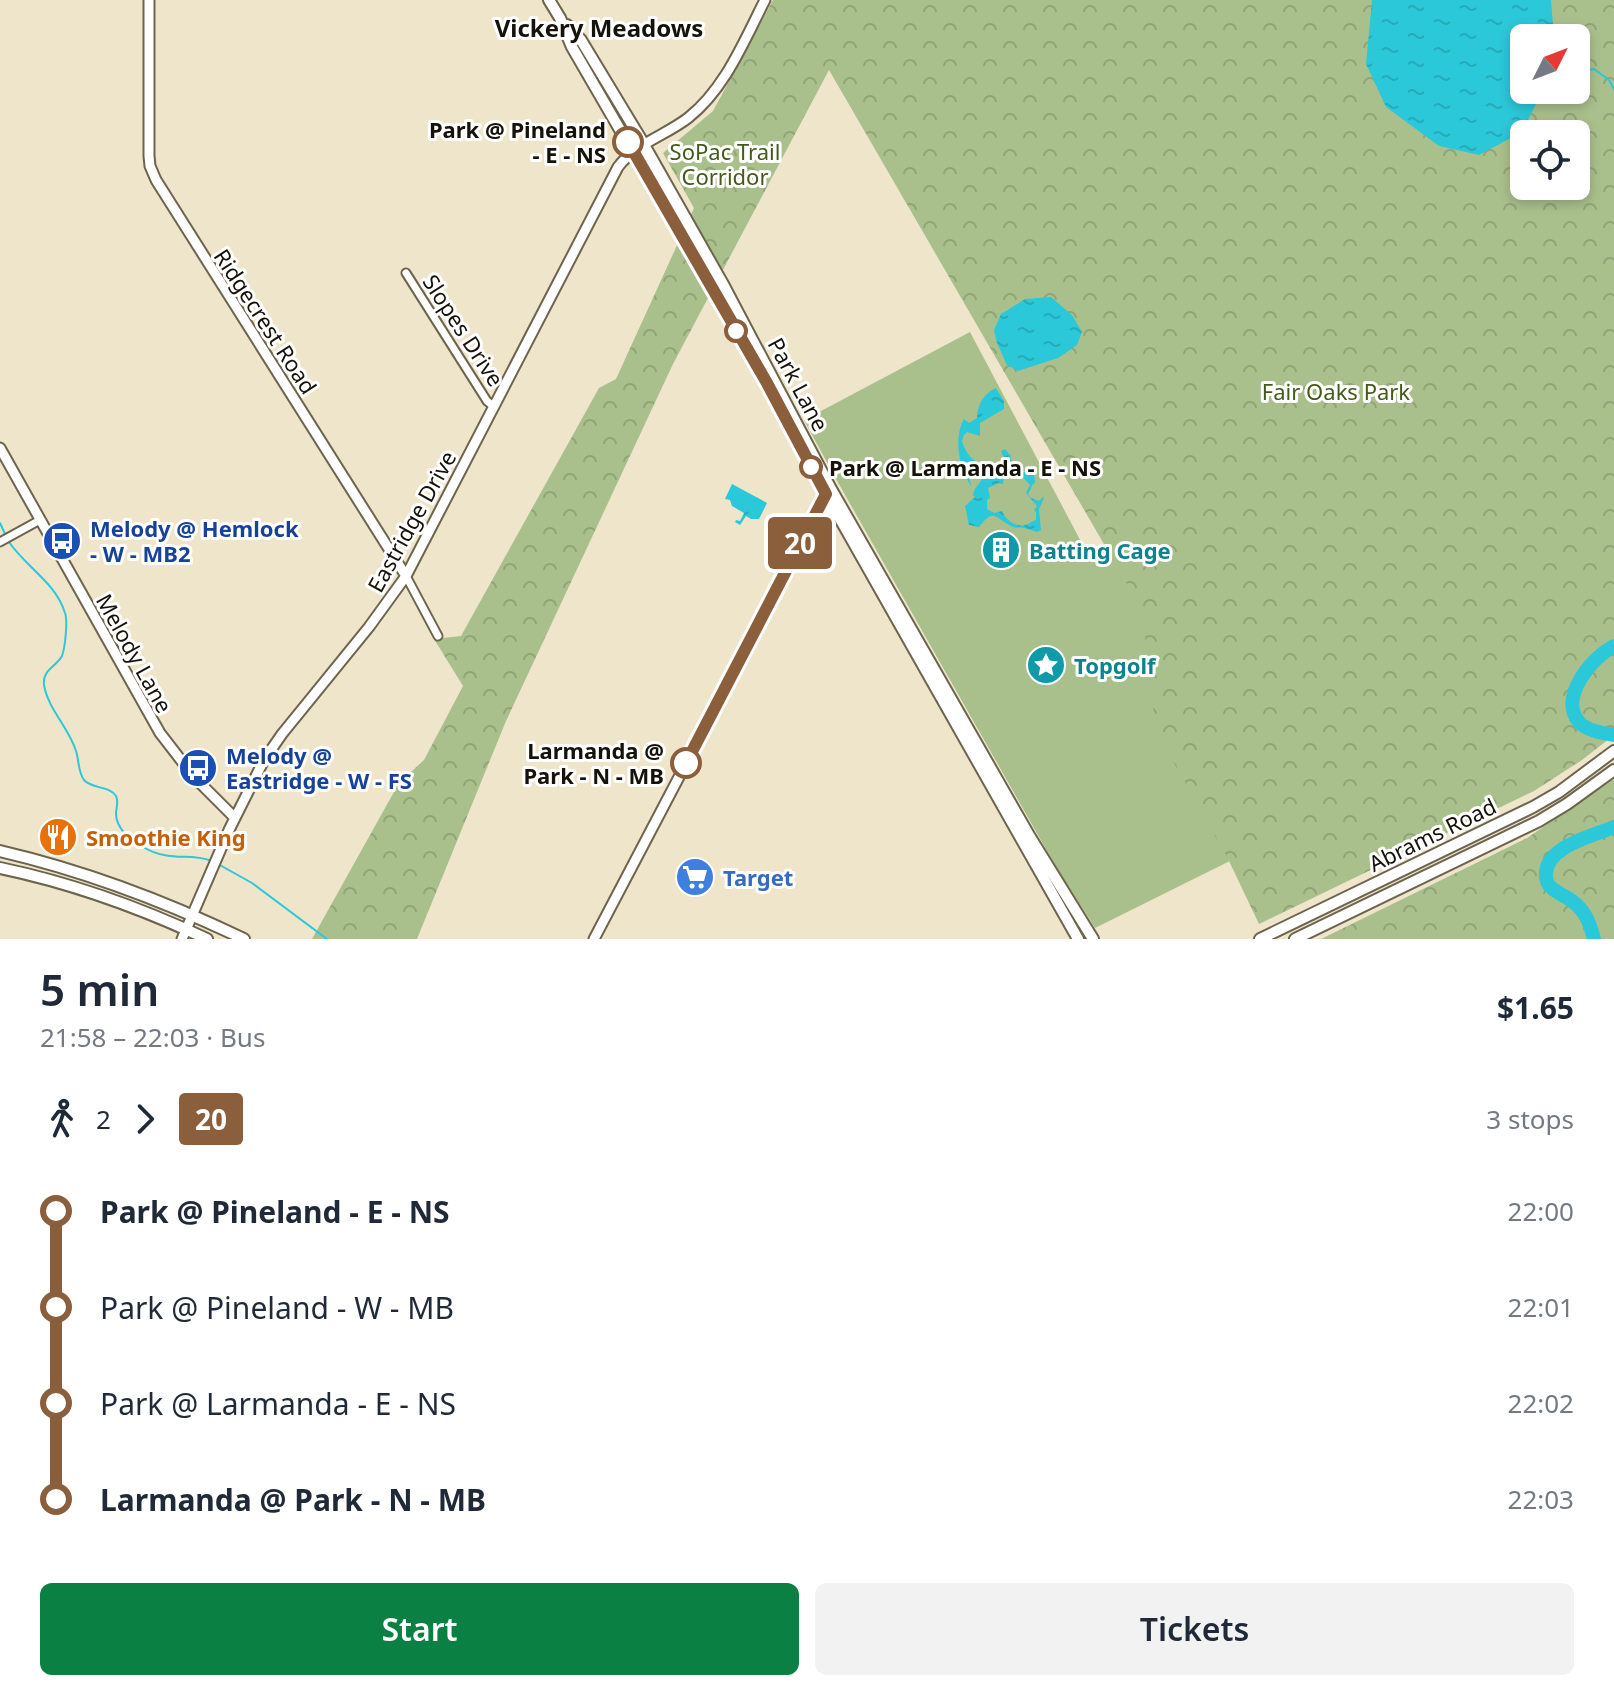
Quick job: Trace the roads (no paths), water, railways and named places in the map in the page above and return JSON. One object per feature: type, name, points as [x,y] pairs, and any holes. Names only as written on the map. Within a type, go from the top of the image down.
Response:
[{"type":"main road","name":"Park Lane","points":[[549,0],[572,47],[713,293],[761,364]]},
{"type":"main road","name":"Park Lane","points":[[560,18],[581,40],[644,145],[724,286],[828,492],[1093,939]]},
{"type":"main road","points":[[713,293],[724,286]]},
{"type":"main road","name":"Park Lane","points":[[828,492],[836,512],[1078,939]]},
{"type":"main road","points":[[811,522],[825,512],[836,512]]},
{"type":"main road","name":"Abrams Road","points":[[1260,939],[1533,807],[1559,792],[1614,751]]},
{"type":"main road","name":"Abrams Road","points":[[1295,939],[1539,821],[1614,770]]},
{"type":"main road","points":[[0,851],[100,878],[193,914],[244,939]]},
{"type":"main road","points":[[22,873],[26,857]]},
{"type":"main road","points":[[0,868],[114,900],[184,934],[207,939]]},
{"type":"street","name":"Ridgecrest Road","points":[[149,0],[149,156],[156,180],[406,576],[438,636]]},
{"type":"street","name":"Eastridge Drive","points":[[184,934],[257,772],[282,734],[406,576],[612,177],[626,157],[687,119],[709,98],[765,0]]},
{"type":"street","name":"Slopes Drive","points":[[406,273],[493,406]]},
{"type":"street","name":"Melody Lane","points":[[0,448],[160,733],[194,777],[235,818]]},
{"type":"street","points":[[594,939],[828,492]]},
{"type":"street","points":[[0,542],[40,520]]},
{"type":"water","points":[[1372,0],[1551,0],[1553,24],[1510,24],[1510,104],[1536,104],[1528,120],[1510,120],[1510,138],[1479,155],[1439,146],[1386,107],[1366,64]]},
{"type":"water","points":[[1051,297],[1072,315],[1082,332],[1077,345],[1058,358],[1018,371],[1007,365],[997,343],[994,330],[1001,314],[1025,299]]},
{"type":"water","points":[[996,388],[1004,401],[1004,409],[980,423],[980,436],[967,432],[962,441],[970,456],[985,463],[987,469],[1003,464],[1005,461],[1001,451],[1005,449],[1011,456],[1014,465],[1007,460],[1003,484],[988,488],[990,498],[987,509],[994,513],[1002,511],[1015,524],[1025,525],[1036,520],[1034,510],[1037,506],[1026,493],[1030,485],[1019,473],[1034,473],[1035,483],[1028,494],[1039,501],[1044,498],[1039,509],[1041,530],[1037,532],[1014,527],[994,516],[979,527],[969,525],[965,506],[975,497],[974,492],[984,473],[981,468],[973,468],[969,478],[972,487],[961,463],[959,435],[964,419],[969,423],[977,418],[982,400]]},
{"type":"water","points":[[732,484],[767,503],[759,519],[746,516],[740,525],[735,522],[740,521],[744,513],[725,499]]},
{"type":"waterway","points":[[1590,70],[1594,69],[1609,80],[1614,89]]},
{"type":"waterway","points":[[0,523],[6,536]]},
{"type":"waterway","points":[[9,542],[48,584],[65,613],[62,656],[45,676],[44,685],[73,743],[84,780],[116,796],[118,824],[137,844],[161,854],[212,861]]},
{"type":"waterway","points":[[1614,646],[1596,659],[1580,679],[1573,702],[1574,712],[1582,725],[1614,735]]},
{"type":"waterway","points":[[1594,939],[1581,909],[1549,885],[1547,866],[1553,857],[1571,844],[1614,827]]},
{"type":"waterway","points":[[218,864],[252,883],[327,939]]},
{"type":"place","name":"Park @ Pineland - E - NS","points":[[628,142]]},
{"type":"place","name":"Park @ Larmanda - E - NS","points":[[811,467]]},
{"type":"place","name":"Melody @ Hemlock - W - MB2","points":[[62,541]]},
{"type":"place","name":"Batting Cage","points":[[1001,550]]},
{"type":"place","name":"Topgolf","points":[[1046,665]]},
{"type":"place","name":"Larmanda @ Park - N - MB","points":[[686,763]]},
{"type":"place","name":"Melody @ Eastridge - W - FS","points":[[198,768]]},
{"type":"place","name":"Smoothie King","points":[[58,837]]},
{"type":"place","name":"Target","points":[[695,877]]},
{"type":"district","name":"Vickery Meadows","points":[[599,27]]},
{"type":"park label","name":"SoPac Trail Corridor","points":[[725,164]]},
{"type":"park label","name":"Fair Oaks Park","points":[[1336,391]]}]
